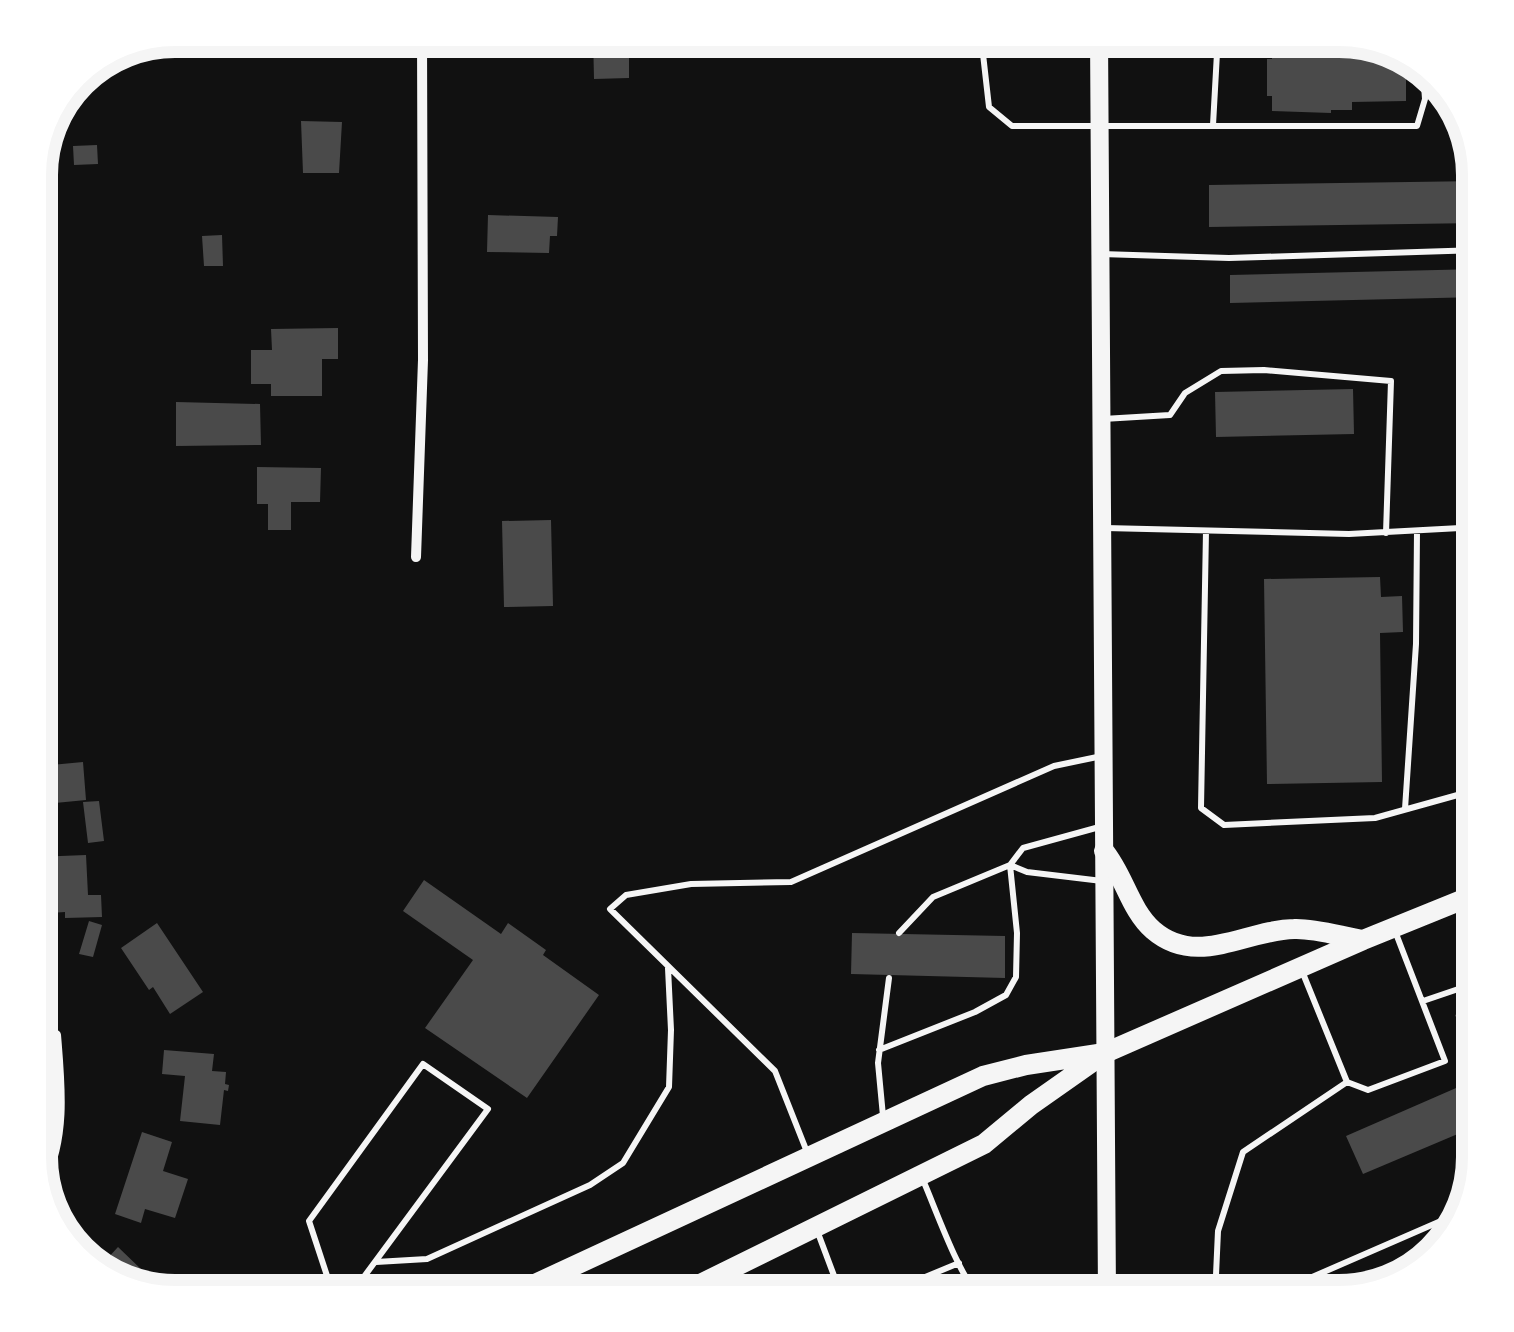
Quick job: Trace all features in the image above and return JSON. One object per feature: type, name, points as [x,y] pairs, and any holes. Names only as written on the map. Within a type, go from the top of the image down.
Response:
[{"type":"main road","points":[[1098,52],[1107,1280]]},
{"type":"main road","points":[[1104,851],[1116,865],[1140,916],[1176,946],[1200,947],[1295,928],[1363,940]]},
{"type":"main road","points":[[708,1280],[984,1144],[1105,1052],[1462,901]]},
{"type":"main road","points":[[543,1280],[983,1076],[1026,1064],[1105,1052]]},
{"type":"street","points":[[416,558],[423,360],[422,52]]},
{"type":"street","points":[[53,1162],[61,1099],[56,1035]]},
{"type":"lane","points":[[984,52],[989,107],[1012,126],[1417,126],[1425,99],[1424,87]]},
{"type":"lane","points":[[1213,125],[1217,52]]},
{"type":"lane","points":[[1100,254],[1229,258],[1461,251]]},
{"type":"lane","points":[[1102,419],[1170,415],[1185,393],[1221,371],[1264,370],[1391,381],[1386,534]]},
{"type":"lane","points":[[1102,528],[1386,534],[1461,528]]},
{"type":"lane","points":[[1405,809],[1416,644],[1417,531]]},
{"type":"lane","points":[[1206,532],[1201,808],[1224,825],[1375,818],[1462,794]]},
{"type":"lane","points":[[809,1157],[775,1071],[610,910],[626,895],[691,884],[791,882],[1054,766],[1104,756]]},
{"type":"lane","points":[[898,933],[933,897],[1010,865],[1023,848],[1104,826]]},
{"type":"lane","points":[[1010,865],[1027,872],[1104,881]]},
{"type":"lane","points":[[880,1050],[975,1012],[1006,995],[1016,977],[1017,933],[1010,865]]},
{"type":"lane","points":[[1301,969],[1347,1082],[1368,1090],[1445,1060],[1395,930]]},
{"type":"lane","points":[[375,1262],[427,1259],[590,1185],[623,1163],[669,1087],[668,967]]},
{"type":"lane","points":[[883,1122],[878,1078],[890,978]]},
{"type":"lane","points":[[1423,1001],[1462,988]]},
{"type":"lane","points":[[328,1280],[309,1221],[423,1064],[488,1109],[361,1280]]},
{"type":"lane","points":[[1216,1280],[1218,1231],[1243,1152],[1347,1082]]},
{"type":"lane","points":[[921,1175],[966,1280]]},
{"type":"lane","points":[[1308,1280],[1442,1223]]},
{"type":"lane","points":[[816,1226],[836,1280]]},
{"type":"lane","points":[[918,1280],[960,1263]]},
{"type":"lane","points":[[557,1280],[562,1271]]},
{"type":"building","points":[[490,52],[553,52],[553,56],[490,57]]},
{"type":"building","points":[[593,52],[629,52],[629,78],[594,79]]},
{"type":"building","points":[[1272,52],[1339,52],[1386,62],[1406,72],[1406,101],[1352,102],[1352,110],[1331,113],[1272,111],[1272,96],[1267,96],[1267,59],[1272,59]]},
{"type":"building","points":[[301,121],[342,122],[339,173],[303,173]]},
{"type":"building","points":[[97,145],[98,164],[74,165],[73,146]]},
{"type":"building","points":[[1461,181],[1461,223],[1209,227],[1209,185]]},
{"type":"building","points":[[488,215],[558,217],[557,236],[550,236],[549,253],[487,252]]},
{"type":"building","points":[[222,235],[223,266],[204,266],[202,236]]},
{"type":"building","points":[[1461,269],[1461,297],[1230,303],[1230,275]]},
{"type":"building","points":[[338,328],[338,359],[322,359],[322,396],[271,396],[271,384],[251,384],[251,350],[272,350],[271,329]]},
{"type":"building","points":[[1353,389],[1354,434],[1216,437],[1215,392]]},
{"type":"building","points":[[176,402],[260,404],[261,445],[176,446]]},
{"type":"building","points":[[257,467],[321,468],[320,502],[291,502],[291,530],[268,530],[268,504],[257,504]]},
{"type":"building","points":[[551,520],[553,606],[504,607],[502,521]]},
{"type":"building","points":[[1380,577],[1381,597],[1402,596],[1403,632],[1380,633],[1382,782],[1267,784],[1264,579]]},
{"type":"building","points":[[83,762],[86,800],[55,803],[53,765]]},
{"type":"building","points":[[99,801],[104,841],[88,843],[83,802]]},
{"type":"building","points":[[86,855],[88,895],[101,895],[102,917],[65,918],[65,912],[53,913],[53,856]]},
{"type":"building","points":[[424,880],[501,934],[508,923],[546,950],[543,955],[599,995],[527,1098],[425,1028],[473,960],[403,911]]},
{"type":"building","points":[[89,921],[102,925],[93,957],[79,954]]},
{"type":"building","points":[[157,923],[203,992],[170,1014],[121,948]]},
{"type":"building","points":[[852,933],[1005,936],[1005,978],[851,974]]},
{"type":"building","points":[[164,1050],[214,1054],[212,1071],[226,1072],[225,1084],[229,1085],[228,1091],[224,1090],[220,1125],[180,1121],[185,1076],[162,1074]]},
{"type":"building","points":[[1462,1085],[1462,1132],[1363,1174],[1346,1136]]},
{"type":"building","points":[[142,1132],[172,1142],[163,1171],[188,1179],[175,1218],[145,1209],[141,1223],[115,1214]]},
{"type":"building","points":[[118,1247],[143,1271],[128,1270],[107,1259]]}]
